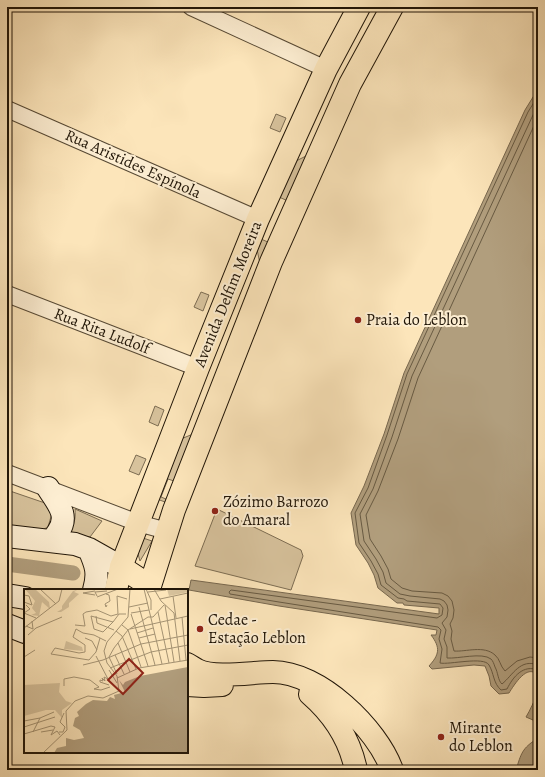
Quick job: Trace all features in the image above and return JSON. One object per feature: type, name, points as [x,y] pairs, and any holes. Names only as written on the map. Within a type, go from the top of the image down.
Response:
[{"type":"main road","name":"Avenida Delfim Moreira","points":[[116,589],[121,567],[198,368],[258,219],[326,69],[359,7]]},
{"type":"main road","name":"Avenida Delfim Moreira","points":[[150,588],[166,531],[271,262],[350,84],[392,7]]},
{"type":"main road","points":[[48,488],[59,506],[64,520],[56,536],[49,541]]},
{"type":"main road","points":[[7,536],[75,544],[89,549],[121,567],[150,588]]},
{"type":"main road","points":[[89,549],[97,568],[97,578],[94,589]]},
{"type":"main road","points":[[7,596],[24,598]]},
{"type":"main road","points":[[7,625],[24,632]]},
{"type":"main road","points":[[188,665],[198,671],[214,674],[233,675],[274,672],[295,675],[316,685],[356,716],[375,738],[387,758],[392,770]]},
{"type":"main road","points":[[188,684],[204,686],[276,682],[293,686],[308,693],[319,702],[331,716],[345,737],[356,770]]},
{"type":"street","points":[[192,7],[326,69]]},
{"type":"street","name":"Rua Aristides Espínola","points":[[7,109],[258,219]]},
{"type":"street","name":"Rua Rita Ludolf","points":[[7,294],[198,368]]},
{"type":"street","points":[[7,473],[138,523],[166,531]]},
{"type":"shaded area","points":[[276,114],[286,118],[280,132],[270,128]]},
{"type":"shaded area","points":[[308,155],[288,201],[279,197],[294,162]]},
{"type":"shaded area","points":[[261,239],[270,243],[260,264],[257,249]]},
{"type":"shaded area","points":[[201,292],[209,295],[203,311],[194,307]]},
{"type":"shaded area","points":[[155,406],[164,410],[158,426],[149,422]]},
{"type":"shaded area","points":[[193,434],[174,481],[168,479],[161,497],[166,499],[165,502],[157,499],[181,439]]},
{"type":"shaded area","points":[[136,455],[146,459],[139,475],[129,471]]},
{"type":"shaded area","points":[[7,490],[45,503],[52,513],[48,527],[36,533],[7,528]]},
{"type":"shaded area","points":[[75,509],[102,521],[90,537],[67,534],[74,523]]},
{"type":"shaded area","points":[[217,509],[301,550],[303,556],[291,590],[195,566]]},
{"type":"shaded area","points":[[143,538],[152,541],[140,561],[138,554]]},
{"type":"water","points":[[538,89],[538,676],[534,672],[526,673],[518,680],[509,693],[499,694],[491,686],[485,666],[474,665],[432,669],[429,666],[437,655],[438,651],[431,635],[436,635],[437,630],[279,606],[189,590],[191,580],[439,614],[439,608],[397,603],[378,588],[368,563],[356,545],[351,513],[364,486],[384,434],[404,373],[525,110]]},
{"type":"water","points":[[538,694],[538,726],[533,720],[526,717]]},
{"type":"water","points":[[538,736],[538,770],[516,770],[523,752],[528,745],[537,739]]},
{"type":"waterway","points":[[7,564],[73,573]]},
{"type":"place","name":"Praia do Leblon","points":[[358,320]]},
{"type":"place","name":"Zózimo Barrozo do Amaral","points":[[215,511]]},
{"type":"place","name":"Cedae - Estação Leblon","points":[[200,629]]},
{"type":"place","name":"Mirante do Leblon","points":[[441,737]]}]
